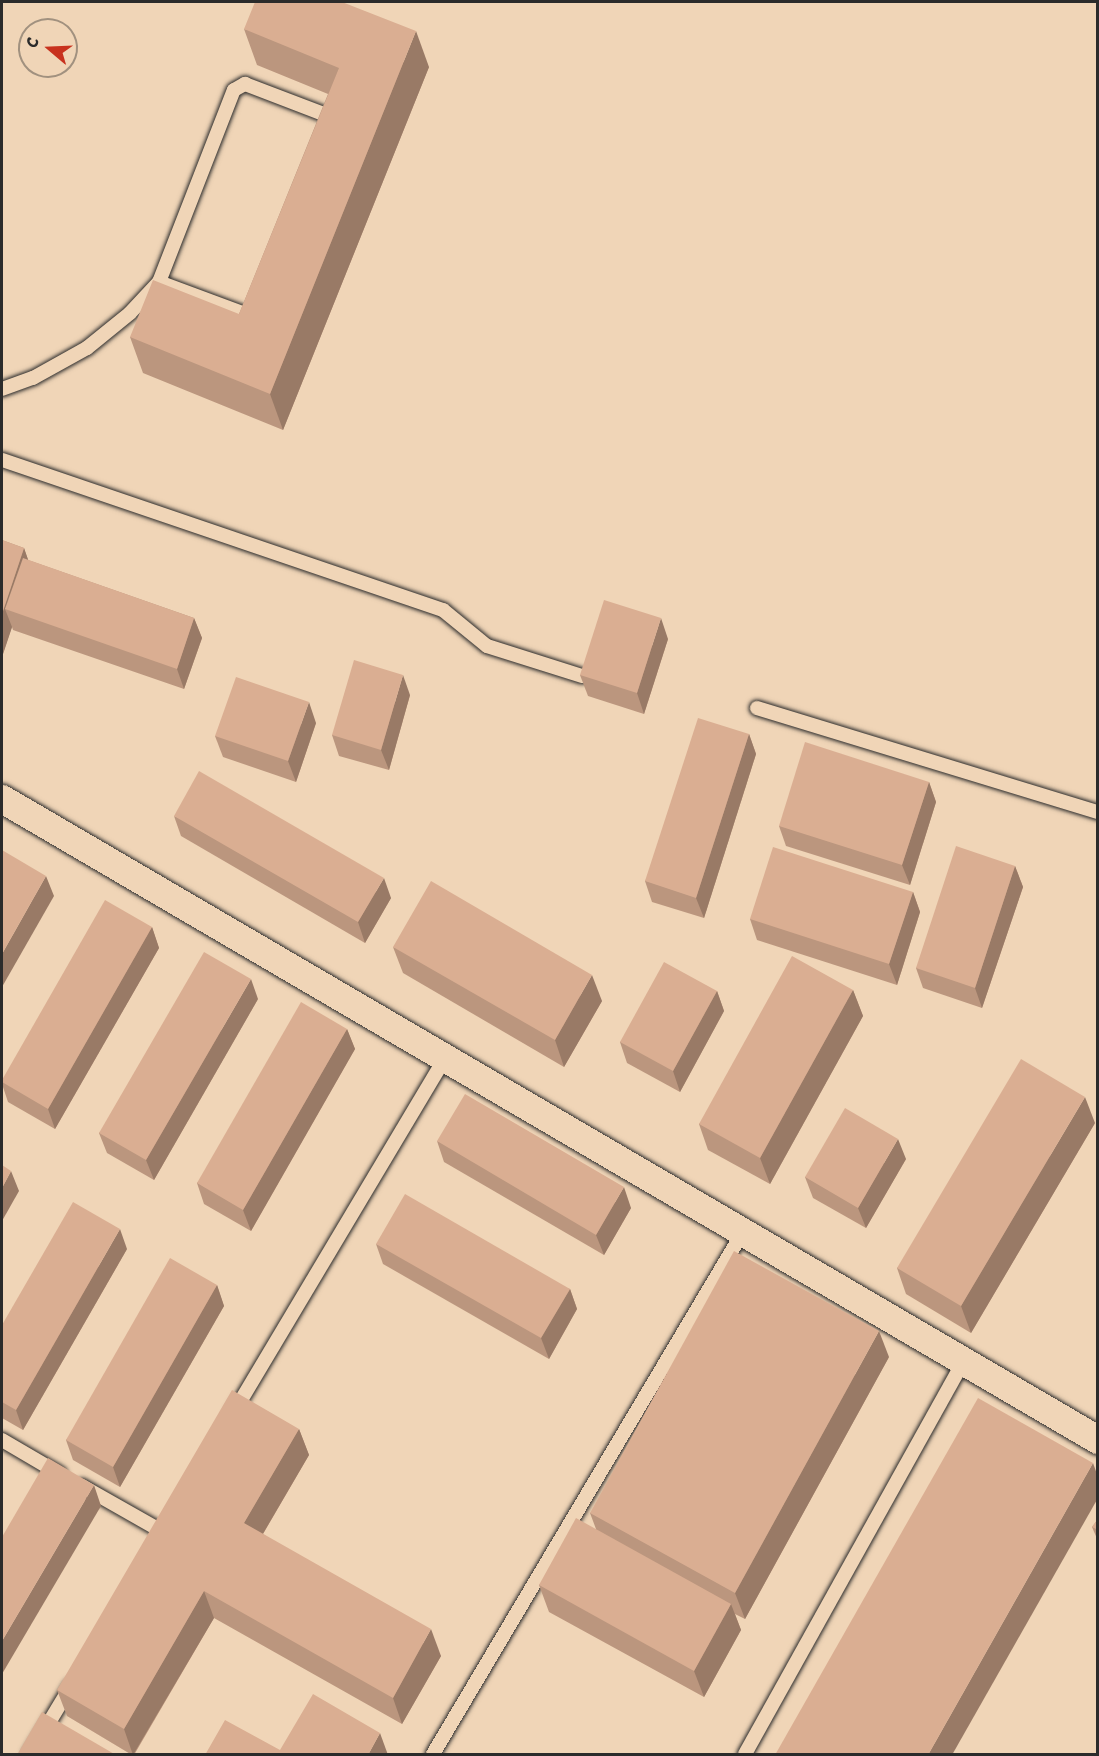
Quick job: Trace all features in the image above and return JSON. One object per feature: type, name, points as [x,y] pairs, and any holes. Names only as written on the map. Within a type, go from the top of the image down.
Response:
[{"type":"street","points":[[2,799],[1098,1440]]},
{"type":"lane","points":[[2,389],[33,378],[87,348],[130,313],[159,282],[234,90],[244,84],[329,116],[330,126],[326,137]]},
{"type":"lane","points":[[159,282],[245,314],[255,313],[260,302]]},
{"type":"lane","points":[[2,460],[443,610],[487,646],[582,676]]},
{"type":"lane","points":[[757,708],[1098,812]]},
{"type":"lane","points":[[224,1429],[445,1058]]},
{"type":"lane","points":[[433,1755],[743,1232]]},
{"type":"lane","points":[[745,1755],[964,1361]]},
{"type":"lane","points":[[2,1440],[163,1532]]},
{"type":"lane","points":[[30,1755],[78,1674]]},
{"type":"building","points":[[255,2],[342,2],[416,31],[270,394],[130,337],[153,280],[239,314],[339,68],[244,29]]},
{"type":"building","points":[[2,540],[24,548],[2,614]]},
{"type":"building","points":[[23,558],[194,618],[177,669],[5,609]]},
{"type":"building","points":[[604,600],[661,618],[637,693],[580,675]]},
{"type":"building","points":[[354,660],[403,675],[381,750],[332,735]]},
{"type":"building","points":[[236,677],[309,702],[288,761],[215,736]]},
{"type":"building","points":[[698,718],[749,734],[696,898],[645,881]]},
{"type":"building","points":[[805,742],[929,782],[902,865],[779,826]]},
{"type":"building","points":[[199,771],[384,878],[358,922],[174,816]]},
{"type":"building","points":[[956,846],[1015,866],[975,988],[916,968]]},
{"type":"building","points":[[773,847],[913,892],[889,964],[750,919]]},
{"type":"building","points":[[2,850],[46,876],[2,954]]},
{"type":"building","points":[[431,881],[592,975],[555,1040],[393,947]]},
{"type":"building","points":[[105,900],[152,927],[48,1109],[2,1080]]},
{"type":"building","points":[[204,952],[251,979],[146,1160],[99,1133]]},
{"type":"building","points":[[792,956],[853,990],[760,1158],[699,1124]]},
{"type":"building","points":[[664,962],[717,991],[673,1071],[620,1042]]},
{"type":"building","points":[[301,1002],[347,1029],[243,1210],[197,1183]]},
{"type":"building","points":[[1021,1059],[1085,1097],[961,1306],[897,1268]]},
{"type":"building","points":[[465,1094],[624,1187],[596,1235],[437,1141]]},
{"type":"building","points":[[845,1108],[898,1139],[858,1208],[805,1177]]},
{"type":"building","points":[[2,1165],[11,1171],[2,1188]]},
{"type":"building","points":[[405,1194],[570,1289],[541,1338],[376,1244]]},
{"type":"building","points":[[73,1202],[120,1229],[16,1410],[2,1402],[2,1325]]},
{"type":"building","points":[[734,1251],[879,1331],[735,1593],[590,1513]]},
{"type":"building","points":[[170,1258],[217,1285],[113,1467],[66,1440]]},
{"type":"building","points":[[232,1390],[299,1429],[244,1523],[431,1629],[393,1698],[204,1591],[124,1729],[57,1690]]},
{"type":"building","points":[[978,1398],[1093,1463],[928,1755],[775,1755]]},
{"type":"building","points":[[48,1458],[94,1485],[2,1641],[2,1537]]},
{"type":"building","points":[[576,1518],[731,1604],[694,1671],[539,1585]]},
{"type":"building","points":[[1098,1519],[1098,1530],[1092,1527]]},
{"type":"building","points":[[313,1694],[380,1733],[368,1755],[205,1755],[225,1720],[280,1750]]},
{"type":"building","points":[[42,1712],[116,1755],[17,1755]]}]
